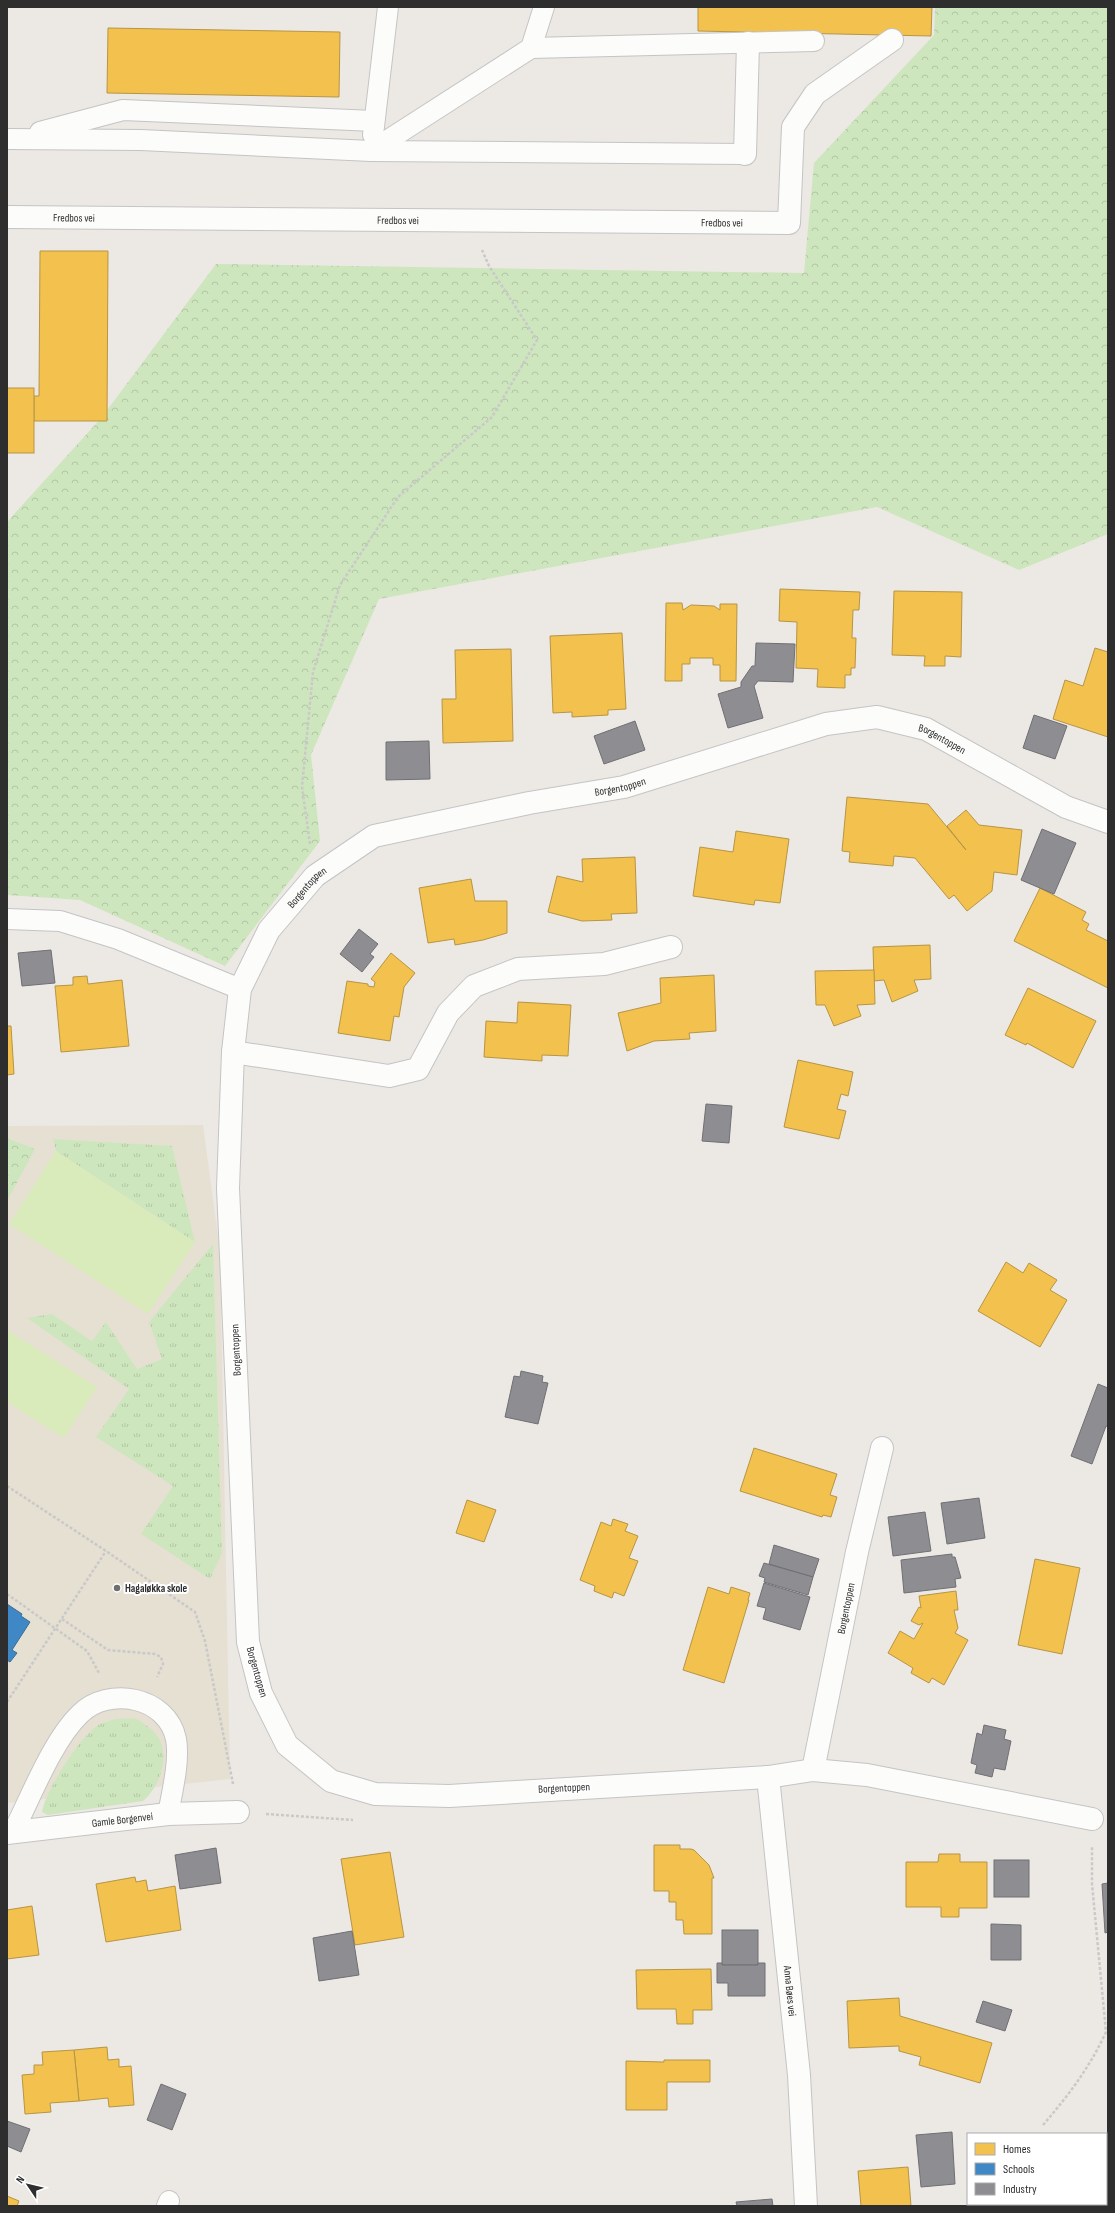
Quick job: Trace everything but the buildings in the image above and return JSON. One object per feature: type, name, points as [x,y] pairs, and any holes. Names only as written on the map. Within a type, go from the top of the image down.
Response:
[{"type":"street","name":"Fredbos vei","points":[[7,217],[789,223],[793,127],[815,94],[892,40]]},
{"type":"street","points":[[745,154],[748,43]]},
{"type":"street","name":"Borgentoppen","points":[[1092,1819],[867,1775],[813,1770],[768,1777],[449,1796],[375,1794],[331,1781],[287,1745],[260,1693],[248,1642],[228,1188],[232,1052],[240,989],[269,930],[315,876],[374,836],[529,803],[624,788],[826,724],[877,717],[926,729],[1066,807],[1108,822]]},
{"type":"street","points":[[232,1052],[389,1076],[418,1069],[448,1013],[474,986],[518,969],[604,964],[671,947]]},
{"type":"street","name":"Borgentoppen","points":[[813,1770],[857,1552],[882,1448]]},
{"type":"street","name":"Anna Bøes vei","points":[[768,1777],[798,2075],[806,2206]]},
{"type":"street","name":"Gamle Borgenvei","points":[[10,1833],[168,1814],[238,1812]]},
{"type":"lane","points":[[373,7],[386,28]]},
{"type":"lane","points":[[371,151],[388,7]]},
{"type":"lane","points":[[531,48],[544,7]]},
{"type":"lane","points":[[371,151],[531,48],[814,41]]},
{"type":"lane","points":[[12,138],[123,110],[374,121]]},
{"type":"lane","points":[[12,138],[141,140],[371,151],[745,154]]},
{"type":"lane","points":[[7,919],[60,921],[118,939],[240,989]]},
{"type":"lane","points":[[10,1833],[63,1732],[81,1713],[96,1703],[109,1699],[123,1698],[140,1700],[157,1710],[169,1724],[176,1739],[175,1777],[168,1814]]},
{"type":"path","points":[[315,876],[302,787],[313,672],[340,585],[398,497],[492,417],[537,340],[489,266],[467,221]]},
{"type":"path","points":[[7,1486],[195,1612],[206,1641],[238,1812],[361,1820]]},
{"type":"path","points":[[7,1702],[106,1551]]},
{"type":"path","points":[[7,1594],[87,1651]]},
{"type":"path","points":[[62,1619],[108,1650],[155,1654],[161,1657],[163,1664],[157,1677]]},
{"type":"path","points":[[1043,2125],[1076,2085],[1096,2054],[1106,2032],[1092,1884],[1092,1819]]},
{"type":"shaded area","name":"Hagaløkka skole","points":[[203,1125],[220,1251],[230,1779],[7,1803],[7,1126]]},
{"type":"green space","points":[[935,7],[1108,7],[1108,534],[1019,570],[877,507],[379,599],[311,755],[320,841],[225,966],[80,900],[7,895],[7,522],[102,417],[216,264],[804,273],[814,163],[934,35]]},
{"type":"green space","points":[[7,1138],[35,1149],[7,1201]]},
{"type":"green space","points":[[53,1139],[172,1146],[195,1242],[56,1151]]},
{"type":"green space","points":[[56,1151],[195,1242],[148,1314],[9,1224]]},
{"type":"green space","points":[[213,1244],[222,1553],[210,1579],[141,1534],[173,1486],[96,1437],[129,1389],[27,1318],[52,1314],[92,1341],[106,1322],[137,1369],[162,1359],[149,1322]]},
{"type":"green space","points":[[7,1330],[97,1387],[64,1438],[7,1402]]},
{"type":"green space","points":[[115,1719],[139,1720],[155,1733],[161,1742],[163,1763],[161,1774],[150,1793],[143,1801],[48,1815],[42,1812],[50,1790],[74,1751],[92,1730],[100,1724]]},
{"type":"place","name":"Hagaløkka skole","points":[[117,1588]]}]
